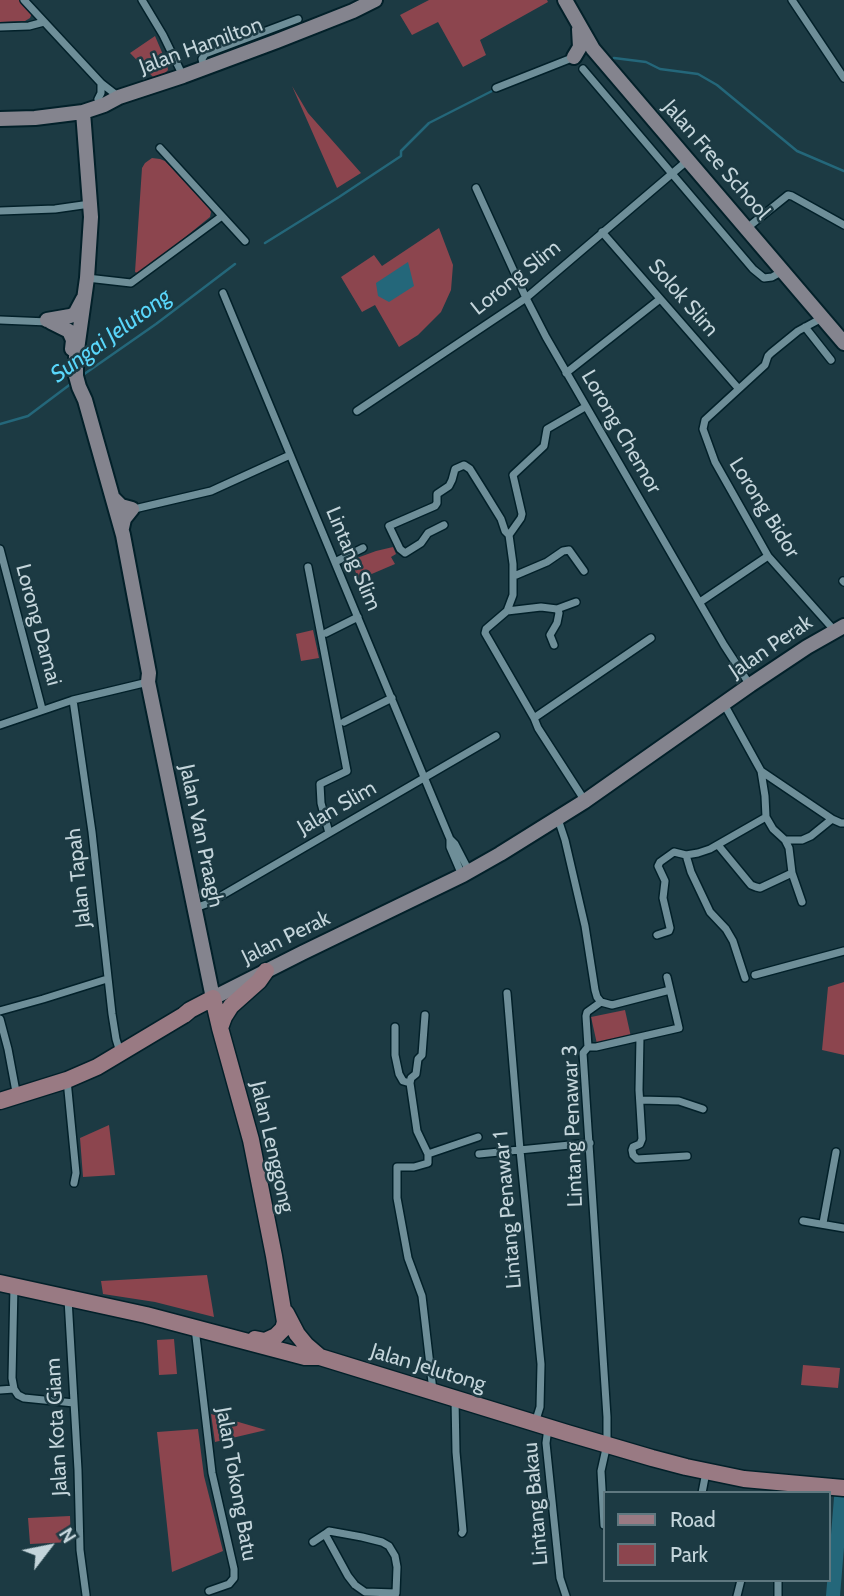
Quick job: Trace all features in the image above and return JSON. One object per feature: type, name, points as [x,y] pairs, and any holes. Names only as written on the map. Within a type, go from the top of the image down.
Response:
[{"type":"main road","name":"Jalan Hamilton","points":[[0,113],[107,98],[183,76],[375,0]]},
{"type":"main road","name":"Jalan Free School","points":[[565,0],[593,49],[844,343]]},
{"type":"main road","points":[[578,24],[579,63]]},
{"type":"main road","name":"Jalan Hamilton","points":[[0,119],[83,112],[104,105],[107,98]]},
{"type":"main road","name":"Jalan Van Praagh","points":[[83,112],[91,204],[87,286],[77,378],[79,401],[119,509],[143,675],[148,682]]},
{"type":"main road","points":[[46,321],[75,314],[87,286]]},
{"type":"main road","points":[[46,321],[65,328],[72,335],[72,357],[77,378]]},
{"type":"main road","name":"Jalan Van Praagh","points":[[119,509],[149,674],[148,682],[214,1001]]},
{"type":"main road","name":"Jalan Perak","points":[[0,1101],[67,1080],[97,1067],[190,1010],[214,1001],[266,971],[466,874],[585,802],[750,685],[839,628]]},
{"type":"main road","points":[[220,1028],[231,1006],[259,981],[266,971]]},
{"type":"main road","name":"Jalan Lenggong","points":[[135,1312],[140,1309],[265,1341],[276,1336],[283,1329],[285,1322],[251,1140],[214,1001]]},
{"type":"main road","name":"Jalan Jelutong","points":[[7,1285],[135,1312],[305,1357],[320,1357],[652,1458],[707,1472],[769,1487],[844,1488]]},
{"type":"main road","name":"Jalan Lenggong","points":[[283,1307],[297,1334],[320,1357]]},
{"type":"street","points":[[24,0],[101,83],[107,98]]},
{"type":"street","points":[[142,0],[183,76]]},
{"type":"street","points":[[792,0],[844,78]]},
{"type":"street","points":[[204,68],[202,59],[205,54],[298,19]]},
{"type":"street","points":[[0,27],[29,26],[44,22]]},
{"type":"street","points":[[496,88],[579,63],[593,49]]},
{"type":"street","points":[[579,63],[758,274],[768,279],[784,270]]},
{"type":"street","points":[[101,83],[101,93],[107,98]]},
{"type":"street","points":[[159,148],[245,242]]},
{"type":"street","name":"Lorong Slim","points":[[357,411],[526,298],[688,160]]},
{"type":"street","name":"Lorong Chemor","points":[[476,188],[526,298],[566,373],[750,685]]},
{"type":"street","points":[[747,228],[788,195],[844,225]]},
{"type":"street","points":[[0,211],[55,209],[91,204]]},
{"type":"street","points":[[87,286],[131,283],[222,216]]},
{"type":"street","name":"Solok Slim","points":[[602,232],[738,388]]},
{"type":"street","name":"Lintang Slim","points":[[223,293],[450,839],[450,847],[466,874]]},
{"type":"street","points":[[566,373],[660,299]]},
{"type":"street","points":[[738,388],[765,365],[771,353],[822,317]]},
{"type":"street","points":[[0,320],[82,323]]},
{"type":"street","points":[[805,327],[831,360]]},
{"type":"street","name":"Lorong Bidor","points":[[738,388],[705,420],[702,429],[715,461],[768,556],[839,628]]},
{"type":"street","points":[[509,536],[522,514],[513,475],[544,446],[547,429],[585,407]]},
{"type":"street","points":[[119,509],[211,491],[290,455]]},
{"type":"street","points":[[444,525],[428,533],[421,543],[405,553],[400,549],[389,526],[435,506],[437,494],[449,486],[455,469],[464,465],[470,469],[509,536],[514,576],[513,595],[507,611],[486,629],[485,633],[538,728],[585,802]]},
{"type":"street","points":[[335,562],[363,548]]},
{"type":"street","name":"Lorong Damai","points":[[0,549],[42,709]]},
{"type":"street","points":[[514,576],[569,550],[584,571]]},
{"type":"street","points":[[700,601],[768,556]]},
{"type":"street","points":[[308,567],[347,771],[323,781],[319,787],[328,833]]},
{"type":"street","points":[[507,611],[541,607],[557,609],[576,602]]},
{"type":"street","points":[[554,645],[550,635],[557,623],[557,609]]},
{"type":"street","points":[[326,633],[358,617]]},
{"type":"street","points":[[534,718],[651,638]]},
{"type":"street","points":[[0,725],[42,709],[148,682]]},
{"type":"street","points":[[344,722],[392,698]]},
{"type":"street","name":"Jalan Tapah","points":[[73,700],[92,832],[107,978],[120,1053]]},
{"type":"street","points":[[723,704],[761,771],[766,817],[773,830],[789,848],[792,873],[802,902]]},
{"type":"street","name":"Jalan Slim","points":[[195,908],[209,903],[496,736]]},
{"type":"street","points":[[761,771],[843,826]]},
{"type":"street","points":[[657,935],[670,928],[663,898],[665,881],[659,864],[674,852],[686,855],[718,845],[766,817]]},
{"type":"street","points":[[558,819],[579,900],[597,997],[601,1002],[612,1005],[670,990]]},
{"type":"street","points":[[785,841],[802,840],[811,836],[832,819]]},
{"type":"street","points":[[718,845],[751,885],[756,887],[760,888],[792,873]]},
{"type":"street","points":[[686,855],[710,912],[733,941],[745,978]]},
{"type":"street","points":[[755,975],[844,951]]},
{"type":"street","points":[[588,1047],[679,1028],[667,977]]},
{"type":"street","points":[[0,1011],[107,978]]},
{"type":"street","name":"Lintang Penawar 1","points":[[507,993],[541,1364],[542,1425]]},
{"type":"street","name":"Lintang Penawar 3","points":[[601,1002],[587,1012],[588,1047],[583,1053],[607,1417],[607,1444],[601,1471],[602,1491]]},
{"type":"street","points":[[425,1015],[422,1056],[418,1059],[416,1073],[410,1083],[417,1131],[428,1154],[428,1163],[414,1167],[397,1167],[397,1198],[408,1258],[422,1296],[433,1392]]},
{"type":"street","points":[[0,1019],[17,1097]]},
{"type":"street","points":[[396,1027],[395,1055],[399,1074],[403,1081],[410,1083]]},
{"type":"street","points":[[640,1037],[642,1142],[633,1147],[633,1155],[637,1159],[687,1156]]},
{"type":"street","points":[[67,1080],[76,1172],[74,1183]]},
{"type":"street","points":[[640,1100],[679,1101],[703,1109]]},
{"type":"street","points":[[428,1154],[478,1137]]},
{"type":"street","points":[[479,1154],[590,1143]]},
{"type":"street","points":[[823,1223],[836,1152]]},
{"type":"street","points":[[803,1221],[844,1228]]},
{"type":"street","points":[[7,1285],[14,1390],[24,1398],[74,1403]]},
{"type":"street","name":"Jalan Kota Giam","points":[[68,1298],[80,1550],[86,1595]]},
{"type":"street","name":"Jalan Tokong Batu","points":[[195,1327],[212,1473],[234,1572],[234,1578],[229,1584],[209,1591]]},
{"type":"street","points":[[0,1390],[14,1390]]},
{"type":"street","points":[[455,1399],[462,1533]]},
{"type":"street","name":"Lintang Bakau","points":[[542,1425],[560,1578],[566,1596]]},
{"type":"street","points":[[702,1491],[707,1472]]},
{"type":"street","points":[[313,1542],[329,1531],[373,1539],[389,1546],[396,1556],[395,1595],[365,1592],[355,1585],[325,1534]]},
{"type":"green space","points":[[0,0],[22,0],[32,13],[30,18],[25,21],[0,22]]},
{"type":"green space","points":[[429,0],[548,2],[480,40],[486,55],[463,67],[438,22],[412,35],[400,15]]},
{"type":"green space","points":[[155,36],[168,70],[154,78],[130,53]]},
{"type":"green space","points":[[292,86],[308,113],[361,173],[337,188]]},
{"type":"green space","points":[[152,158],[165,161],[211,212],[210,217],[140,274],[135,272],[142,168]]},
{"type":"green space","points":[[439,228],[453,265],[451,290],[441,312],[418,335],[399,347],[375,305],[362,312],[341,277],[374,255],[382,266]]},
{"type":"green space","points":[[393,547],[396,554],[391,557],[395,564],[358,578],[354,568],[357,558]]},
{"type":"green space","points":[[313,630],[319,658],[301,661],[296,634]]},
{"type":"green space","points":[[844,982],[844,1055],[822,1050],[828,987]]},
{"type":"green space","points":[[625,1010],[631,1037],[597,1044],[591,1017]]},
{"type":"green space","points":[[109,1125],[115,1175],[83,1177],[80,1138]]},
{"type":"green space","points":[[207,1275],[214,1317],[155,1302],[103,1294],[101,1281]]},
{"type":"green space","points":[[174,1339],[177,1374],[159,1375],[157,1340]]},
{"type":"green space","points":[[803,1365],[840,1368],[838,1388],[801,1385]]},
{"type":"green space","points":[[211,1414],[266,1430],[215,1442]]},
{"type":"green space","points":[[198,1429],[204,1476],[223,1551],[172,1572],[157,1432]]},
{"type":"green space","points":[[70,1516],[71,1542],[30,1544],[28,1518]]},
{"type":"water","points":[[408,262],[414,286],[389,302],[378,296],[376,283]]},
{"type":"waterway","name":"Sungai Jelutong","points":[[614,58],[646,62],[660,69],[698,74],[717,85],[797,151],[844,171]]},
{"type":"waterway","name":"Sungai Jelutong","points":[[265,243],[401,156],[401,151],[429,123],[492,91]]},
{"type":"waterway","name":"Sungai Jelutong","points":[[80,377],[235,264]]},
{"type":"waterway","name":"Sungai Jelutong","points":[[0,424],[28,416],[72,383]]},
{"type":"waterway","points":[[833,1596],[841,1498]]}]
